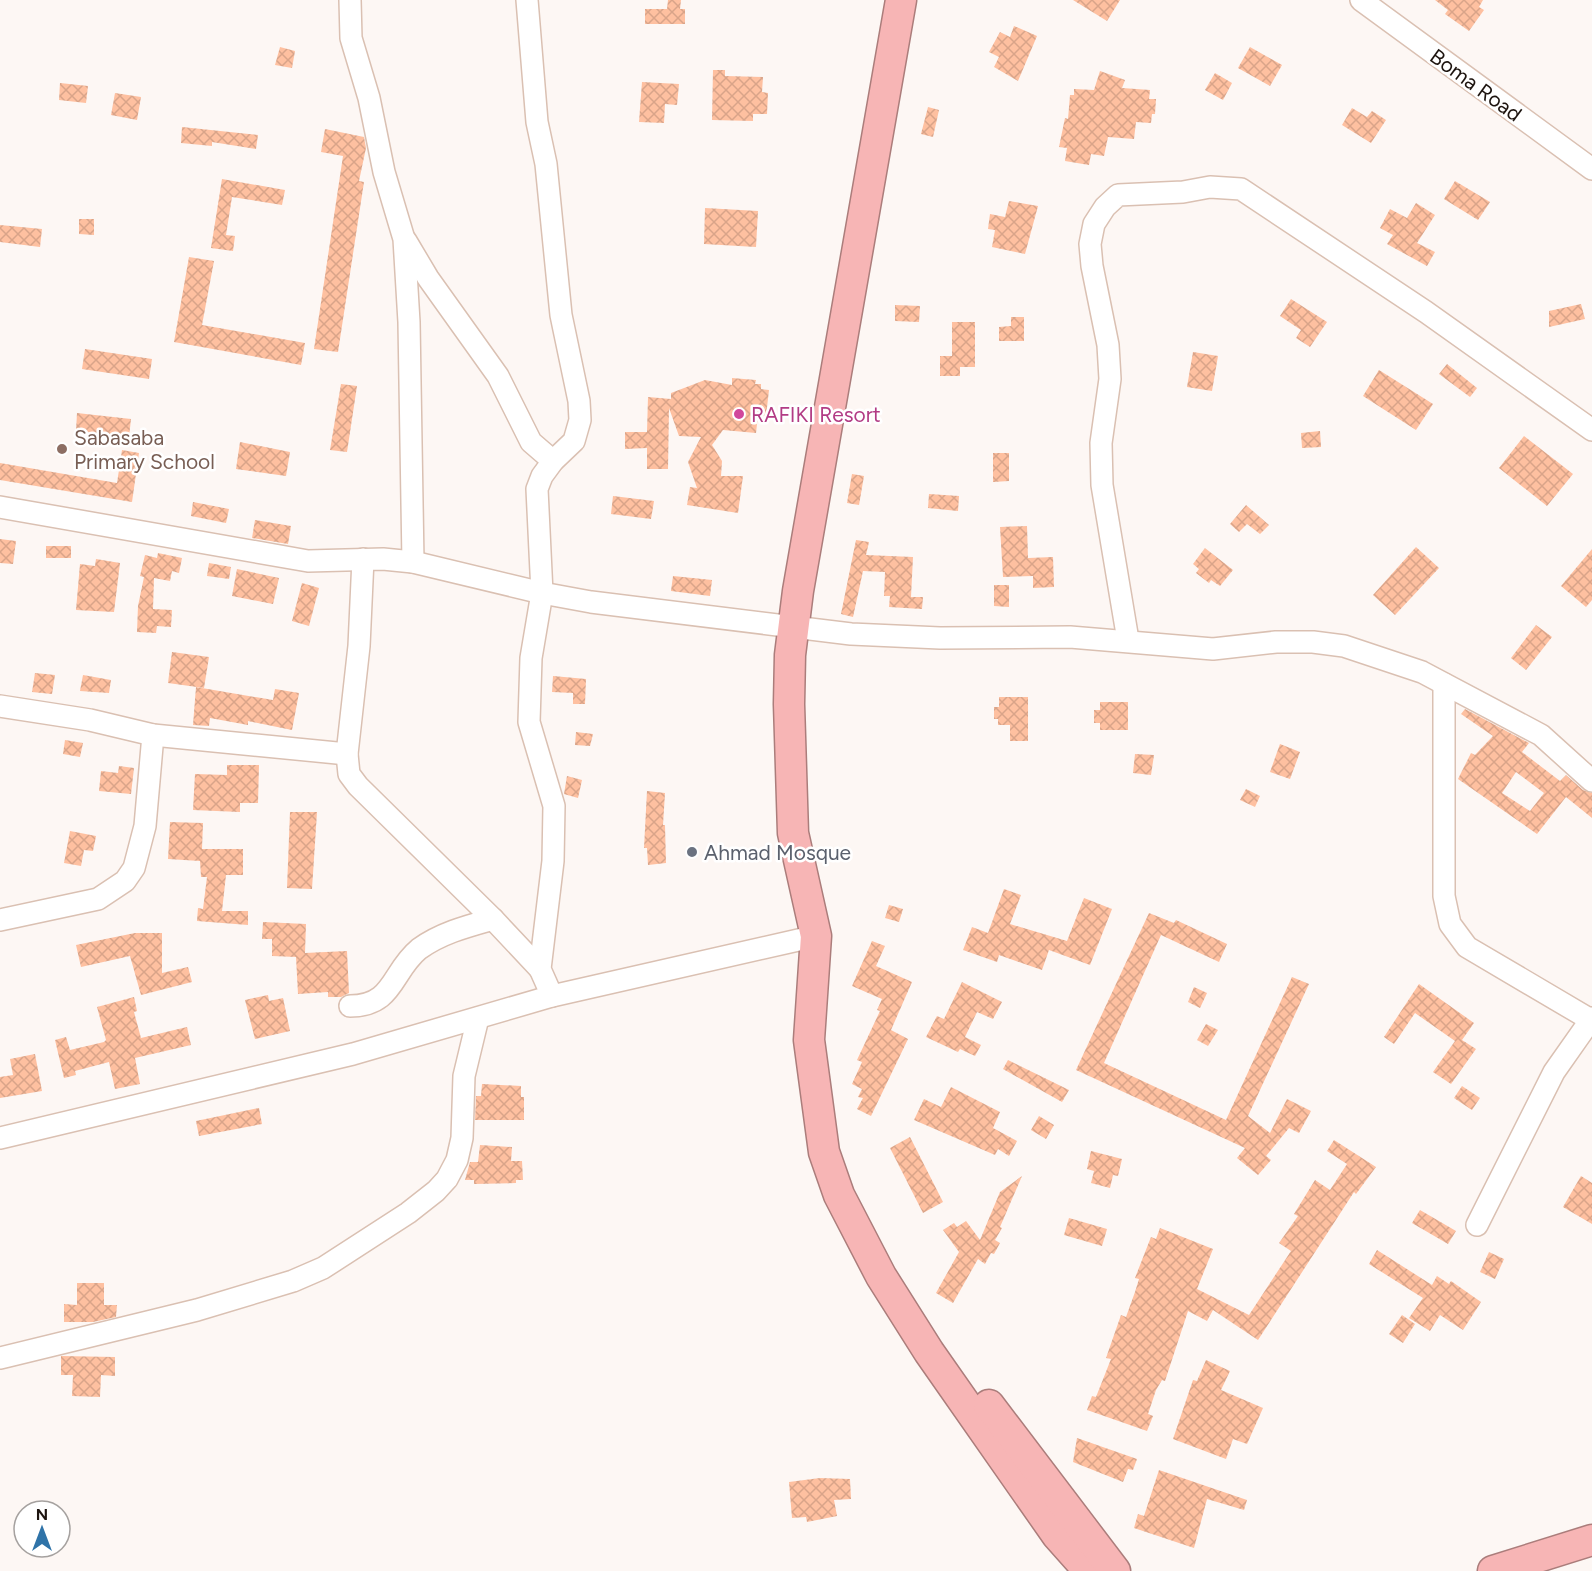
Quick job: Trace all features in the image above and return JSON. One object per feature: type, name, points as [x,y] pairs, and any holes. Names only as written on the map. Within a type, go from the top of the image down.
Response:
[{"type":"highway","points":[[901,0],[793,627],[789,704],[793,833],[816,936],[809,1040],[824,1152],[839,1195],[880,1276],[929,1352],[1057,1535],[1089,1571]]},
{"type":"highway","points":[[929,1352],[963,1376],[980,1395],[1115,1571]]},
{"type":"highway","points":[[1493,1571],[1592,1539]]},
{"type":"highway","points":[[1555,1571],[1592,1558]]},
{"type":"street","points":[[350,0],[351,38],[369,98],[384,172],[404,238],[409,322],[413,562]]},
{"type":"street","points":[[526,0],[537,122],[546,164],[561,315],[579,401],[580,420],[574,441],[553,461],[542,476],[537,489],[542,594],[529,674],[529,722],[554,806],[555,830],[540,969]]},
{"type":"street","name":"Boma Road","points":[[1361,0],[1592,169]]},
{"type":"street","points":[[1128,640],[1102,486],[1101,443],[1110,379],[1108,345],[1092,266],[1090,243],[1094,224],[1105,207],[1118,195],[1183,192],[1210,187],[1241,189],[1426,312],[1592,430]]},
{"type":"street","points":[[404,238],[428,278],[498,376],[531,442],[553,461]]},
{"type":"street","points":[[0,507],[308,561],[363,559],[413,562],[542,594],[851,634],[940,638],[1070,637],[1128,640],[1213,649],[1313,642],[1371,655],[1422,672],[1541,735],[1592,781]]},
{"type":"street","points":[[363,559],[359,646],[347,754],[349,774],[358,786],[494,919],[540,969],[552,996]]},
{"type":"street","points":[[1444,684],[1444,896],[1450,924],[1467,947],[1591,1019],[1554,1072],[1477,1225]]},
{"type":"street","points":[[0,706],[90,720],[153,735],[347,754]]},
{"type":"street","points":[[0,920],[98,899],[125,880],[134,868],[144,826],[153,735]]},
{"type":"street","points":[[350,1006],[363,1006],[379,1000],[411,958],[426,945],[446,934],[494,919]]},
{"type":"street","points":[[0,1138],[352,1054],[552,996],[816,936]]},
{"type":"street","points":[[0,1358],[197,1310],[293,1281],[323,1268],[408,1213],[436,1191],[447,1179],[458,1160],[462,1138],[464,1076],[478,1018]]},
{"type":"building","points":[[668,0],[681,0],[680,9],[685,9],[685,24],[645,24],[645,9],[667,9]]},
{"type":"building","points":[[1073,0],[1120,0],[1107,21]]},
{"type":"building","points":[[1435,0],[1483,0],[1479,7],[1484,10],[1469,31],[1445,14],[1448,10]]},
{"type":"building","points":[[1014,26],[1037,36],[1018,81],[994,67],[999,57],[989,52],[1000,32],[1010,37]]},
{"type":"building","points":[[280,47],[295,51],[292,68],[275,65]]},
{"type":"building","points":[[1250,47],[1282,65],[1270,86],[1238,68]]},
{"type":"building","points":[[713,70],[725,70],[725,76],[763,77],[762,92],[768,93],[767,114],[753,114],[753,121],[712,120]]},
{"type":"building","points":[[1100,71],[1125,80],[1122,88],[1150,90],[1149,99],[1156,99],[1155,114],[1152,114],[1151,123],[1136,122],[1134,139],[1108,137],[1104,156],[1091,154],[1089,165],[1065,161],[1067,148],[1059,147],[1065,118],[1068,119],[1070,95],[1074,95],[1074,89],[1094,90]]},
{"type":"building","points":[[1215,73],[1232,83],[1223,100],[1205,90]]},
{"type":"building","points":[[642,82],[679,84],[677,105],[665,104],[664,123],[639,122]]},
{"type":"building","points":[[60,83],[88,86],[86,103],[59,100]]},
{"type":"building","points":[[115,93],[141,97],[137,120],[111,115]]},
{"type":"building","points":[[928,107],[939,110],[933,137],[921,134]]},
{"type":"building","points":[[1352,108],[1367,117],[1372,111],[1386,120],[1371,143],[1342,125]]},
{"type":"building","points":[[182,127],[258,135],[256,149],[212,142],[212,146],[181,143]]},
{"type":"building","points":[[325,129],[364,137],[366,148],[359,181],[364,182],[338,352],[314,349],[343,156],[321,152]]},
{"type":"building","points":[[222,179],[285,190],[282,205],[232,197],[226,235],[235,236],[233,251],[211,248]]},
{"type":"building","points":[[1455,181],[1490,202],[1478,220],[1444,199]]},
{"type":"building","points":[[1009,201],[1038,206],[1025,254],[992,247],[995,230],[988,229],[990,214],[1005,217]]},
{"type":"building","points":[[1416,203],[1435,215],[1417,243],[1435,252],[1427,266],[1387,244],[1393,235],[1380,228],[1390,209],[1407,218]]},
{"type":"building","points":[[705,208],[758,211],[756,247],[704,244]]},
{"type":"building","points":[[79,219],[94,219],[94,235],[79,234]]},
{"type":"building","points":[[0,225],[42,229],[40,247],[0,242]]},
{"type":"building","points":[[189,257],[214,261],[202,325],[305,343],[301,365],[174,342]]},
{"type":"building","points":[[1291,299],[1327,322],[1310,347],[1296,338],[1301,330],[1280,316]]},
{"type":"building","points":[[1581,304],[1585,319],[1549,327],[1549,311]]},
{"type":"building","points":[[895,305],[920,306],[919,322],[895,321]]},
{"type":"building","points":[[1011,317],[1024,317],[1024,341],[999,341],[999,327],[1011,326]]},
{"type":"building","points":[[952,322],[975,322],[975,367],[960,367],[960,376],[940,376],[940,356],[952,356]]},
{"type":"building","points":[[85,349],[152,359],[149,379],[82,369]]},
{"type":"building","points":[[1193,352],[1218,356],[1212,391],[1187,387]]},
{"type":"building","points":[[1447,364],[1477,388],[1470,397],[1439,374]]},
{"type":"building","points":[[1379,370],[1433,404],[1416,430],[1363,396]]},
{"type":"building","points":[[732,378],[756,380],[755,384],[761,384],[761,389],[769,390],[766,416],[758,415],[756,433],[723,430],[712,445],[722,461],[721,476],[743,476],[738,513],[687,505],[690,487],[697,488],[688,462],[701,437],[679,436],[669,408],[668,469],[647,469],[647,448],[625,449],[625,432],[647,432],[648,397],[671,399],[671,393],[705,380],[732,385]]},
{"type":"building","points":[[341,384],[357,386],[347,452],[330,450]]},
{"type":"building","points":[[77,413],[131,419],[129,437],[76,431]]},
{"type":"building","points":[[1320,431],[1321,447],[1302,448],[1301,433]]},
{"type":"building","points":[[1524,436],[1573,474],[1547,506],[1499,468]]},
{"type":"building","points":[[240,442],[290,452],[286,476],[236,469]]},
{"type":"building","points":[[122,450],[139,453],[132,502],[0,480],[0,463],[117,483]]},
{"type":"building","points":[[993,453],[1009,453],[1009,481],[993,482]]},
{"type":"building","points":[[852,474],[864,476],[859,505],[847,503]]},
{"type":"building","points":[[929,494],[959,496],[958,511],[928,508]]},
{"type":"building","points":[[613,496],[654,501],[651,519],[611,514]]},
{"type":"building","points":[[193,502],[229,509],[226,523],[191,516]]},
{"type":"building","points":[[1246,505],[1269,525],[1260,534],[1247,524],[1239,532],[1230,524]]},
{"type":"building","points":[[255,520],[291,526],[288,544],[252,538]]},
{"type":"building","points":[[1027,526],[1028,558],[1053,557],[1054,587],[1033,588],[1033,576],[1003,577],[1000,527]]},
{"type":"building","points":[[0,539],[16,541],[13,564],[0,563]]},
{"type":"building","points":[[856,540],[869,542],[866,555],[913,557],[911,597],[923,597],[922,609],[889,607],[890,596],[884,596],[885,572],[863,571],[853,617],[841,614]]},
{"type":"building","points":[[46,546],[71,546],[71,558],[46,558]]},
{"type":"building","points":[[1416,547],[1439,568],[1395,615],[1373,595]]},
{"type":"building","points":[[1205,548],[1233,570],[1220,586],[1211,580],[1209,583],[1196,573],[1199,569],[1193,564]]},
{"type":"building","points":[[1592,549],[1592,600],[1586,607],[1561,586]]},
{"type":"building","points":[[158,553],[182,558],[179,573],[172,571],[170,581],[154,578],[153,609],[172,610],[171,627],[157,626],[156,633],[137,632],[138,606],[144,577],[140,576],[145,555],[157,558]]},
{"type":"building","points":[[96,559],[120,563],[114,612],[76,610],[80,564],[95,566]]},
{"type":"building","points":[[209,563],[231,567],[229,579],[207,576]]},
{"type":"building","points":[[237,569],[279,578],[273,604],[232,596]]},
{"type":"building","points":[[673,576],[712,580],[710,596],[671,591]]},
{"type":"building","points":[[302,583],[319,588],[309,626],[292,621]]},
{"type":"building","points":[[994,585],[1009,585],[1009,607],[994,606]]},
{"type":"building","points":[[1536,625],[1552,637],[1526,670],[1511,658]]},
{"type":"building","points":[[172,652],[209,657],[204,688],[168,683]]},
{"type":"building","points":[[35,673],[55,675],[52,694],[32,692]]},
{"type":"building","points":[[83,675],[111,680],[109,693],[80,691]]},
{"type":"building","points":[[553,676],[586,679],[585,704],[573,704],[573,693],[552,692]]},
{"type":"building","points":[[196,687],[273,700],[275,689],[299,693],[292,730],[248,721],[248,725],[210,718],[209,726],[193,725]]},
{"type":"building","points":[[999,697],[1028,697],[1028,741],[1010,741],[1010,725],[998,725],[998,719],[994,719],[994,707],[999,707]]},
{"type":"building","points":[[1100,702],[1128,702],[1128,730],[1100,730],[1100,723],[1094,723],[1094,710],[1100,710]]},
{"type":"building","points":[[1465,709],[1529,743],[1522,752],[1560,781],[1566,775],[1583,790],[1592,793],[1592,818],[1566,797],[1537,834],[1458,779],[1471,753],[1475,755],[1493,736],[1461,714]],"holes":[[[1516,772],[1544,793],[1530,811],[1502,793]]]},
{"type":"building","points":[[576,732],[593,734],[590,746],[575,745]]},
{"type":"building","points":[[65,740],[83,743],[80,757],[63,754]]},
{"type":"building","points":[[1280,744],[1300,752],[1290,779],[1270,772]]},
{"type":"building","points":[[1135,754],[1154,755],[1151,775],[1133,773]]},
{"type":"building","points":[[227,765],[259,765],[258,803],[240,803],[240,812],[193,810],[195,774],[227,775]]},
{"type":"building","points":[[119,766],[134,768],[131,794],[99,791],[101,771],[118,773]]},
{"type":"building","points":[[567,776],[582,780],[578,798],[564,794]]},
{"type":"building","points":[[1246,789],[1260,796],[1255,807],[1240,800]]},
{"type":"building","points":[[647,791],[665,793],[663,825],[665,825],[666,863],[648,865],[647,848],[644,848]]},
{"type":"building","points":[[290,812],[317,812],[312,889],[287,888]]},
{"type":"building","points":[[170,822],[203,823],[202,849],[243,849],[243,875],[226,875],[222,911],[248,911],[248,925],[197,921],[198,908],[203,909],[207,877],[201,877],[200,861],[168,859]]},
{"type":"building","points":[[70,831],[96,836],[93,851],[84,850],[81,866],[64,863]]},
{"type":"building","points":[[1004,889],[1021,895],[1010,924],[1067,941],[1084,898],[1112,909],[1090,965],[1049,950],[1042,970],[999,955],[997,962],[963,950],[972,927],[988,933]]},
{"type":"building","points":[[889,905],[903,909],[899,922],[885,918]]},
{"type":"building","points":[[1149,913],[1174,923],[1176,920],[1227,944],[1219,962],[1161,935],[1104,1063],[1226,1120],[1292,977],[1309,984],[1248,1116],[1270,1133],[1287,1099],[1311,1111],[1299,1133],[1289,1128],[1266,1156],[1271,1160],[1258,1175],[1237,1158],[1245,1148],[1076,1070]]},
{"type":"building","points":[[263,922],[306,924],[305,953],[347,951],[349,993],[341,997],[328,997],[328,992],[298,994],[296,957],[272,956],[272,939],[262,939]]},
{"type":"building","points":[[135,933],[162,933],[162,973],[188,967],[192,982],[141,995],[130,956],[81,967],[76,945]]},
{"type":"building","points":[[872,941],[885,946],[876,966],[912,982],[891,1030],[908,1039],[871,1116],[857,1109],[863,1098],[858,1097],[862,1089],[852,1084],[862,1062],[857,1060],[880,1011],[877,1010],[882,999],[852,986]]},
{"type":"building","points":[[962,982],[1002,1002],[993,1019],[977,1012],[965,1037],[981,1045],[975,1056],[960,1049],[958,1052],[926,1037],[937,1016],[944,1019]]},
{"type":"building","points":[[1419,984],[1474,1023],[1462,1040],[1476,1049],[1451,1084],[1433,1072],[1455,1041],[1415,1013],[1394,1044],[1384,1037]]},
{"type":"building","points":[[1194,987],[1207,993],[1200,1008],[1188,1002]]},
{"type":"building","points":[[268,995],[269,1001],[283,998],[290,1031],[255,1039],[245,1000]]},
{"type":"building","points":[[134,997],[137,1011],[134,1012],[141,1038],[187,1027],[191,1045],[135,1058],[140,1084],[115,1089],[109,1062],[75,1071],[76,1075],[64,1078],[55,1040],[66,1037],[70,1050],[104,1042],[106,1040],[97,1007]]},
{"type":"building","points":[[1206,1024],[1218,1030],[1208,1046],[1197,1040]]},
{"type":"building","points":[[35,1054],[42,1091],[0,1098],[0,1077],[13,1075],[10,1059]]},
{"type":"building","points":[[1008,1060],[1069,1090],[1062,1102],[1003,1069]]},
{"type":"building","points":[[482,1084],[521,1086],[521,1097],[524,1097],[524,1120],[475,1120],[476,1096],[481,1096]]},
{"type":"building","points":[[1462,1086],[1480,1098],[1472,1110],[1454,1098]]},
{"type":"building","points":[[951,1087],[1000,1112],[993,1128],[1017,1141],[1009,1156],[998,1149],[995,1155],[914,1120],[924,1099],[941,1107]]},
{"type":"building","points":[[259,1108],[262,1124],[199,1136],[196,1121]]},
{"type":"building","points":[[1039,1116],[1054,1125],[1046,1139],[1031,1130]]},
{"type":"building","points":[[910,1137],[943,1202],[923,1213],[890,1148]]},
{"type":"building","points":[[1334,1140],[1376,1167],[1356,1194],[1354,1192],[1258,1340],[1213,1310],[1207,1321],[1188,1311],[1165,1381],[1162,1380],[1156,1390],[1148,1414],[1153,1416],[1147,1431],[1087,1410],[1092,1396],[1096,1397],[1111,1359],[1106,1358],[1121,1315],[1126,1317],[1139,1279],[1135,1278],[1151,1237],[1156,1239],[1160,1228],[1213,1249],[1197,1289],[1249,1315],[1291,1251],[1279,1243],[1298,1216],[1294,1214],[1315,1180],[1330,1190],[1347,1164],[1327,1151]]},
{"type":"building","points":[[480,1145],[512,1147],[511,1161],[522,1161],[523,1180],[516,1180],[516,1183],[474,1184],[474,1180],[465,1180],[470,1162],[478,1162]]},
{"type":"building","points":[[1091,1151],[1122,1159],[1118,1176],[1113,1175],[1110,1188],[1091,1183],[1094,1171],[1087,1169]]},
{"type":"building","points":[[1022,1176],[995,1240],[1000,1243],[994,1254],[991,1253],[985,1264],[978,1259],[953,1303],[936,1293],[959,1252],[943,1230],[954,1223],[957,1227],[966,1221],[980,1240],[1000,1192]]},
{"type":"building","points":[[1581,1176],[1592,1183],[1592,1224],[1563,1207]]},
{"type":"building","points":[[1420,1210],[1456,1231],[1448,1244],[1412,1223]]},
{"type":"building","points":[[1069,1218],[1107,1229],[1102,1246],[1064,1235]]},
{"type":"building","points":[[1377,1250],[1432,1285],[1437,1276],[1449,1284],[1451,1281],[1481,1302],[1463,1330],[1440,1315],[1430,1331],[1409,1318],[1423,1298],[1369,1264]]},
{"type":"building","points":[[1489,1252],[1504,1259],[1495,1279],[1480,1272]]},
{"type":"building","points":[[77,1283],[104,1283],[104,1305],[117,1305],[116,1317],[93,1322],[64,1322],[64,1304],[77,1305]]},
{"type":"building","points":[[1402,1315],[1415,1324],[1403,1343],[1389,1334]]},
{"type":"building","points":[[61,1356],[115,1357],[115,1376],[101,1375],[100,1397],[72,1396],[73,1375],[61,1375]]},
{"type":"building","points":[[1206,1360],[1230,1371],[1221,1390],[1263,1408],[1247,1444],[1233,1439],[1226,1459],[1173,1439],[1193,1380],[1197,1381]]},
{"type":"building","points":[[1077,1438],[1137,1459],[1133,1470],[1128,1469],[1123,1482],[1073,1462]]},
{"type":"building","points":[[1159,1470],[1247,1500],[1244,1510],[1207,1499],[1194,1548],[1134,1528],[1138,1514],[1144,1516]]},
{"type":"building","points":[[820,1478],[850,1479],[851,1499],[834,1500],[837,1516],[807,1522],[806,1517],[792,1518],[789,1482]]},
{"type":"place","name":"RAFIKI Resort","points":[[739,414]]},
{"type":"place","name":"Sabasaba Primary School","points":[[62,449]]},
{"type":"place","name":"Ahmad Mosque","points":[[692,852]]}]
